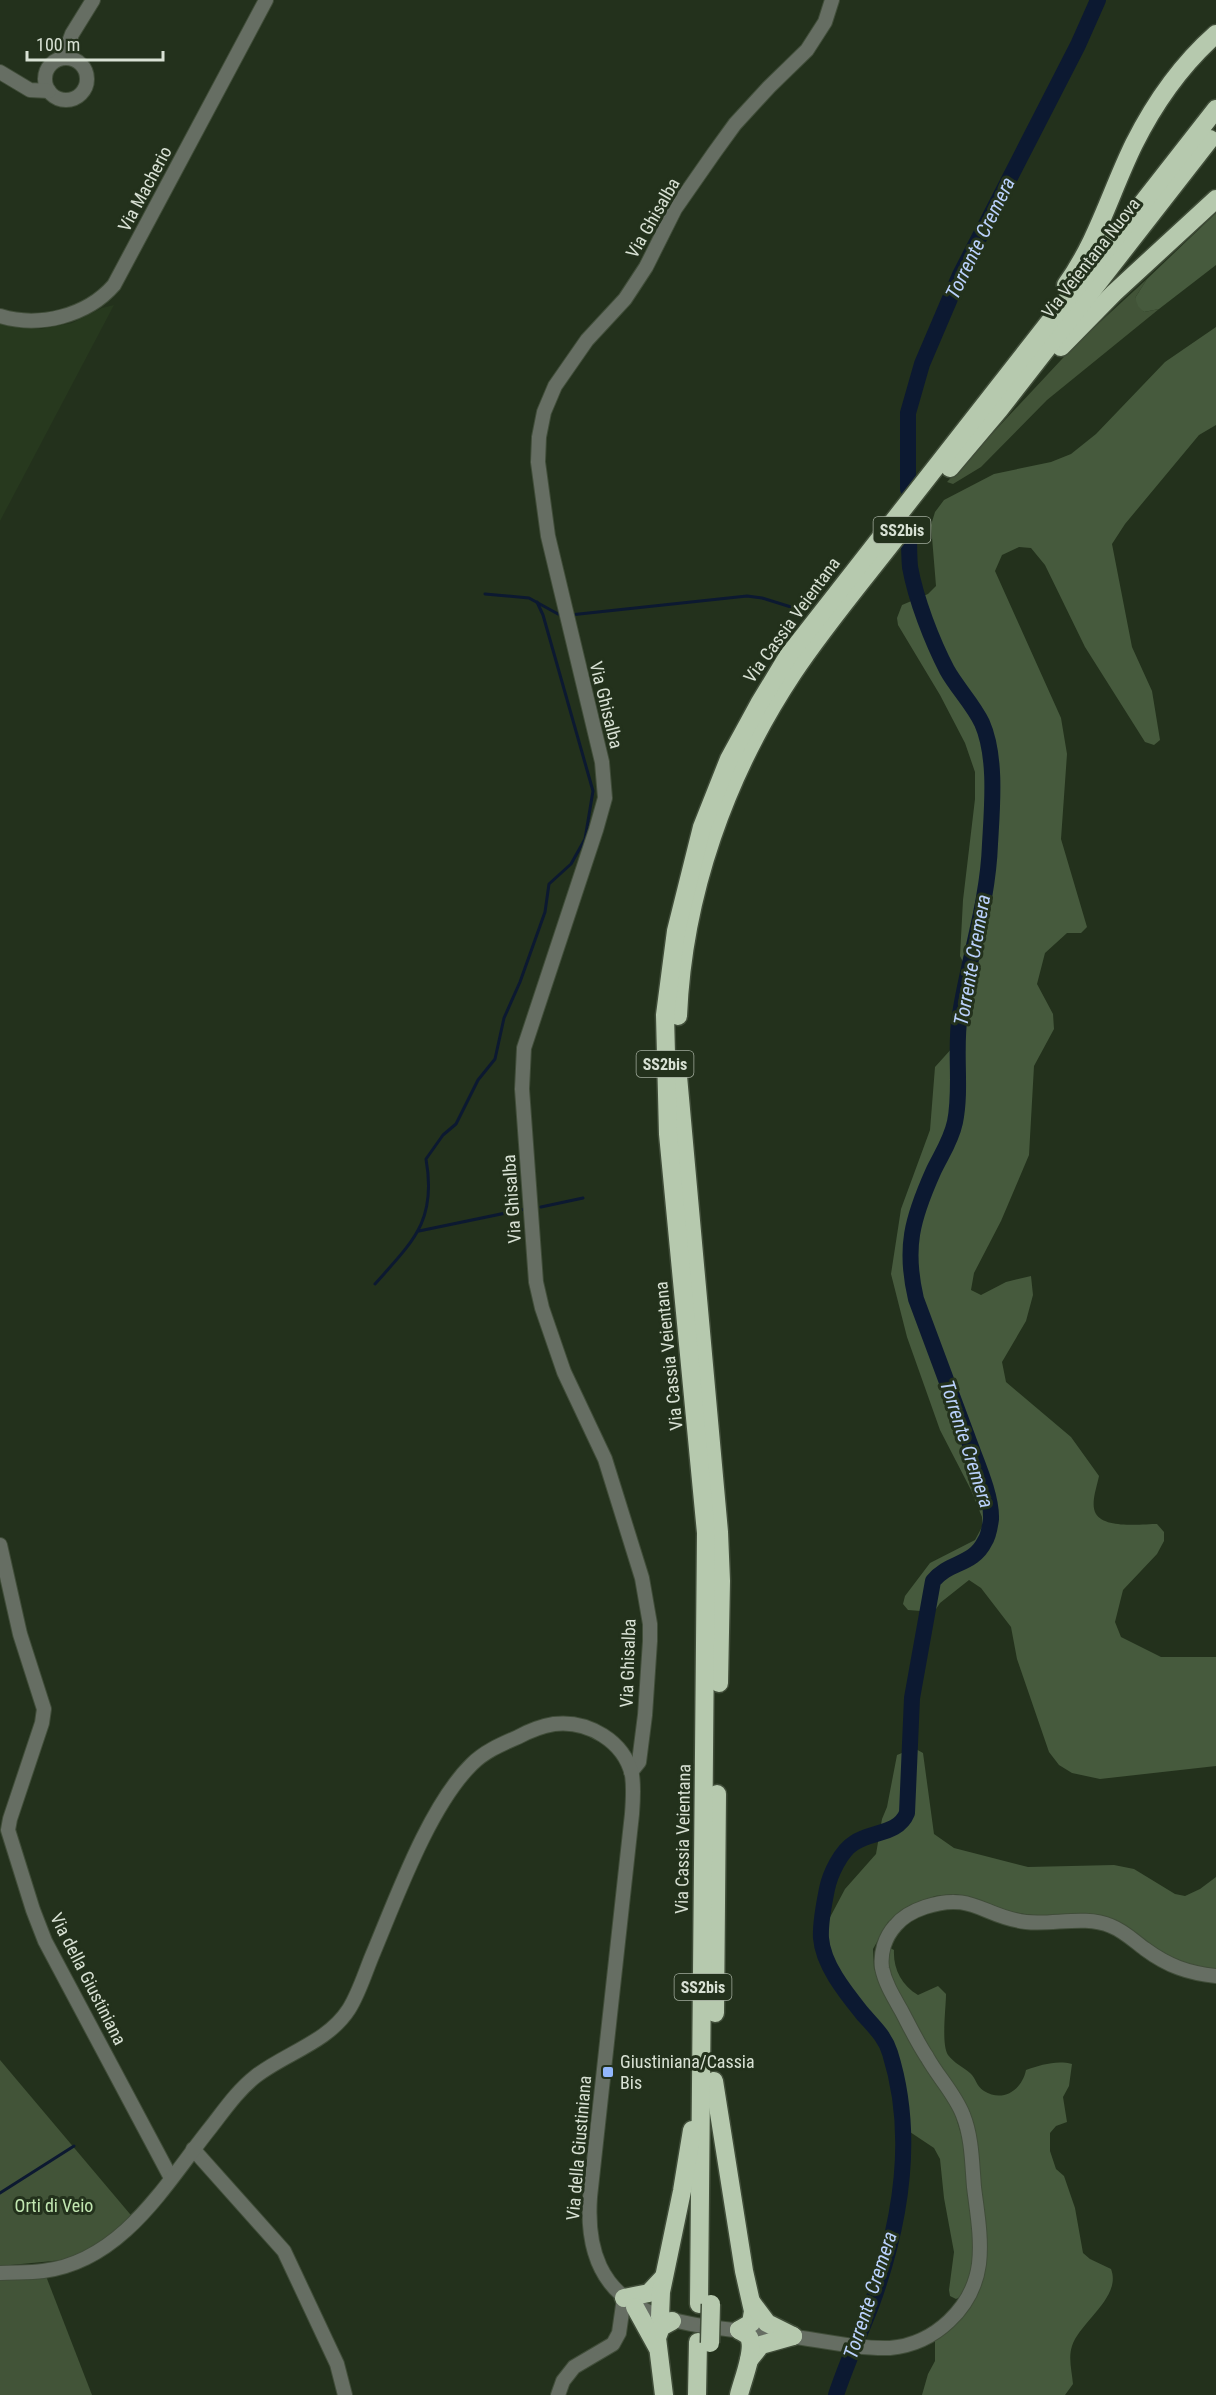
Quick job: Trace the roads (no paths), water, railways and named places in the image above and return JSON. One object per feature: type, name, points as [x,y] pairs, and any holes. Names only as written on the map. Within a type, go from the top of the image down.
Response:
[{"type":"highway","points":[[991,408],[1074,274],[1104,216],[1134,144],[1156,104],[1178,73],[1216,34]]},
{"type":"highway","points":[[991,408],[1216,109]]},
{"type":"highway","name":"Via Veientana Nuova","points":[[991,408],[1216,130]]},
{"type":"highway","points":[[991,408],[1216,199]]},
{"type":"highway","name":"Via Cassia Veientana","points":[[708,2395],[704,2342],[714,1590],[706,1533],[667,1122],[665,1031],[670,967],[679,913],[695,850],[724,770],[755,709],[783,663],[847,590],[991,408]]},
{"type":"highway","points":[[664,2395],[657,2348],[659,2331],[666,2319],[663,2278],[708,2075]]},
{"type":"highway","points":[[708,2075],[744,2271],[752,2302],[752,2321],[748,2326],[739,2330]]},
{"type":"highway","points":[[657,2348],[630,2302],[650,2293],[663,2278]]},
{"type":"highway","points":[[752,2302],[767,2323],[793,2336]]},
{"type":"highway","points":[[739,2330],[749,2337],[751,2342],[749,2360],[739,2395]]},
{"type":"highway","points":[[749,2360],[761,2345],[793,2336]]},
{"type":"highway","name":"Via Cassia Veientana","points":[[697,2395],[704,2342]]},
{"type":"street","points":[[63,57],[72,34],[93,0]]},
{"type":"street","name":"Via Macherio","points":[[0,316],[36,321],[60,317],[87,306],[111,288],[142,236],[266,0]]},
{"type":"street","name":"Via Ghisalba","points":[[631,1772],[639,1762],[645,1714],[650,1650],[648,1611],[642,1578],[607,1466],[564,1372],[542,1308],[536,1282],[522,1089],[524,1048],[596,830],[604,798],[602,762],[565,615],[548,536],[538,462],[540,429],[548,399],[587,340],[625,299],[646,267],[675,209],[719,146],[769,87],[807,50],[825,22],[832,0]]},
{"type":"street","points":[[63,57],[76,60],[85,69],[87,76],[84,90],[74,99],[67,100],[54,96],[49,91],[45,78],[47,70],[56,60],[63,57]]},
{"type":"street","points":[[0,72],[30,90],[49,91]]},
{"type":"street","name":"Via della Giustiniana","points":[[0,1545],[20,1634],[44,1709],[8,1830],[45,1941],[171,2178]]},
{"type":"street","name":"Via della Giustiniana","points":[[0,2273],[52,2269],[86,2258],[106,2246],[135,2220],[236,2095],[256,2076],[330,2031],[343,2018],[353,2002],[405,1878],[432,1823],[456,1783],[479,1758],[507,1742],[555,1724],[575,1725],[598,1731],[623,1755],[631,1772],[632,1814],[589,2213],[591,2240],[598,2261],[612,2285],[630,2302]]},
{"type":"street","points":[[558,2395],[563,2381],[574,2367],[607,2349],[615,2340],[630,2302],[666,2319],[875,2348],[909,2344],[928,2337],[945,2325],[961,2307],[975,2279],[979,2258],[979,2234],[969,2141],[965,2119],[955,2099],[923,2051],[884,1977],[882,1965],[884,1948],[888,1936],[898,1922],[919,1909],[957,1901],[972,1903],[997,1915],[1021,1921],[1099,1923],[1116,1928],[1155,1956],[1178,1969],[1216,1976]]},
{"type":"street","points":[[194,2149],[284,2251],[337,2364],[345,2395]]},
{"type":"waterway","name":"Torrente Cremera","points":[[908,489],[908,413],[922,364],[960,275],[1078,45],[1098,0]]},
{"type":"waterway","name":"Torrente Cremera","points":[[836,2395],[871,2306],[890,2245],[897,2213],[903,2149],[898,2084],[888,2047],[882,2036],[843,1988],[823,1948],[821,1926],[827,1889],[837,1863],[849,1847],[861,1839],[891,1829],[903,1820],[907,1813],[912,1698],[933,1581],[980,1549],[987,1536],[991,1519],[989,1499],[982,1477],[916,1299],[912,1281],[911,1249],[912,1234],[920,1204],[955,1122],[958,1096],[958,1027],[989,866],[992,767],[987,736],[982,723],[947,670],[925,620],[910,567],[909,531]]},
{"type":"waterway","points":[[485,594],[529,598],[558,614],[563,614]]},
{"type":"waterway","points":[[570,615],[747,596],[791,607]]},
{"type":"waterway","points":[[375,1284],[401,1255],[419,1229],[428,1199],[429,1180],[426,1159],[443,1135],[456,1124],[478,1080],[495,1059],[504,1018],[520,982],[545,912],[549,884],[571,864],[585,839],[593,791],[543,615],[537,602]]},
{"type":"waterway","points":[[541,1207],[583,1198]]},
{"type":"waterway","points":[[419,1231],[525,1209]]},
{"type":"waterway","points":[[0,2193],[74,2146]]},
{"type":"place","name":"Giustiniana/Cassia Bis","points":[[608,2072]]},
{"type":"park label","name":"Orti di Veio","points":[[54,2206]]}]
